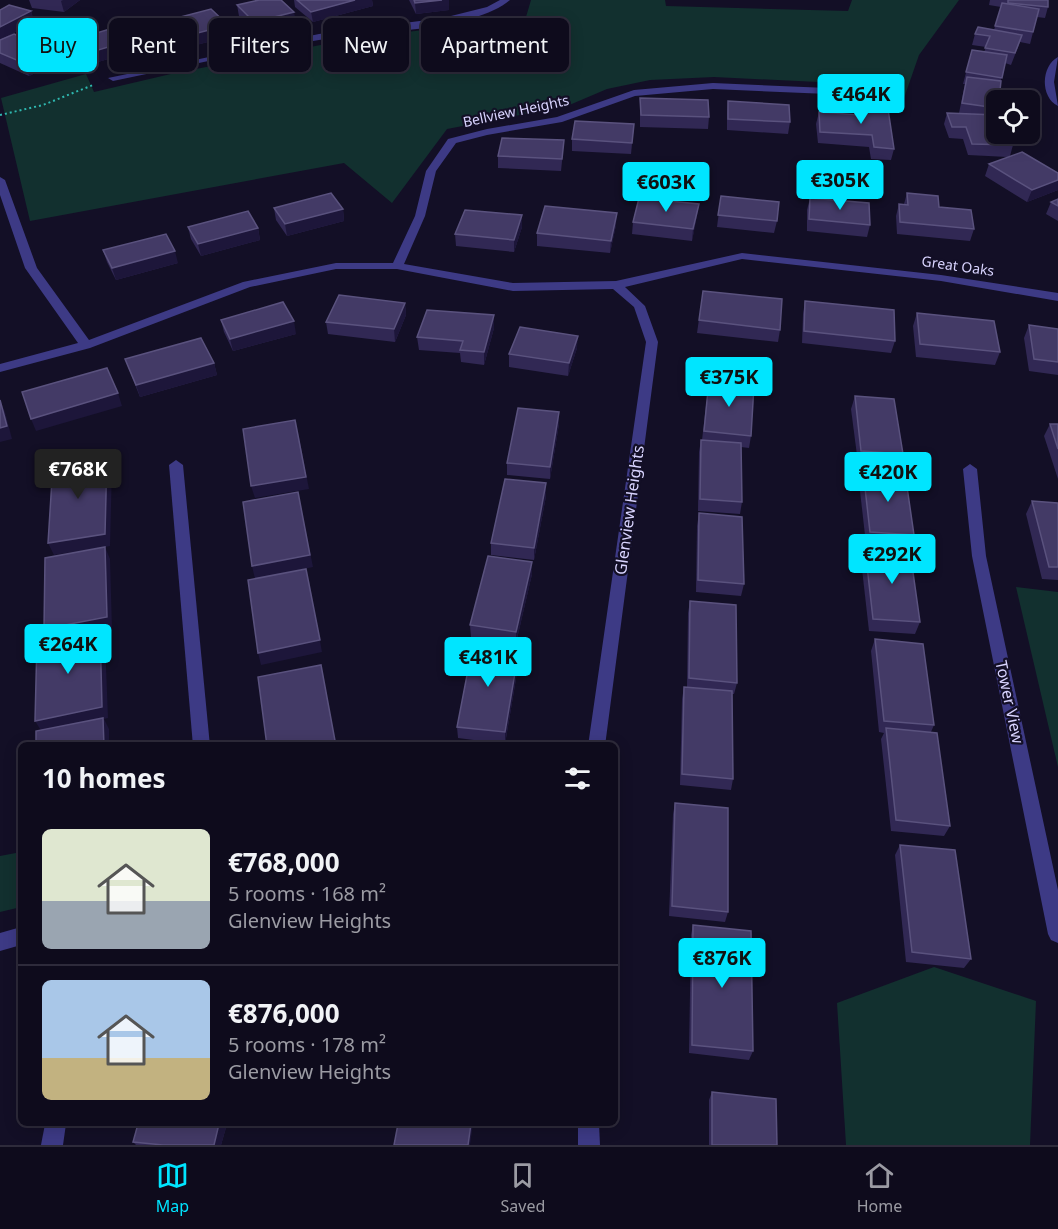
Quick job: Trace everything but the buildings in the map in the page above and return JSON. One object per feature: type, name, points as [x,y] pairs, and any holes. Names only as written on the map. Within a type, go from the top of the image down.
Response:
[{"type":"street","points":[[113,78],[320,37],[416,25],[473,14],[495,8],[506,0]]},
{"type":"street","points":[[1058,60],[1048,76],[1048,88],[1058,103]]},
{"type":"street","name":"Bellview Heights","points":[[397,266],[420,216],[431,171],[452,141],[487,132],[559,120],[634,93],[713,86],[828,91]]},
{"type":"street","points":[[0,180],[31,268],[87,345]]},
{"type":"street","name":"Great Oaks","points":[[616,285],[742,256],[853,267],[1058,297]]},
{"type":"street","points":[[0,368],[87,345],[205,298],[247,284],[336,266],[397,266],[513,287],[616,285]]},
{"type":"street","name":"Glenview Heights","points":[[597,742],[652,342],[639,306],[616,285]]},
{"type":"street","points":[[176,465],[202,742]]},
{"type":"street","name":"Tower View","points":[[970,469],[979,556],[1058,934]]},
{"type":"street","points":[[0,942],[18,937]]},
{"type":"street","points":[[52,1145],[56,1126]]},
{"type":"street","points":[[589,1126],[590,1145]]},
{"type":"path","points":[[0,115],[43,105],[113,78]]},
{"type":"green space","points":[[531,0],[665,0],[666,6],[848,11],[852,0],[959,0],[919,55],[903,101],[844,99],[839,83],[714,77],[650,80],[607,89],[567,106],[447,129],[392,203],[344,163],[30,221],[1,98],[86,74],[94,92],[175,73],[197,72],[197,69],[209,66],[209,72],[311,72],[311,47],[323,45],[323,72],[409,72],[409,32],[421,30],[421,72],[569,72],[569,18],[518,18],[526,17]]},
{"type":"green space","points":[[1016,587],[1058,592],[1058,767]]},
{"type":"green space","points":[[18,853],[18,908],[0,912],[0,856]]},
{"type":"green space","points":[[934,967],[1036,1001],[1030,1145],[846,1145],[837,1003]]}]
